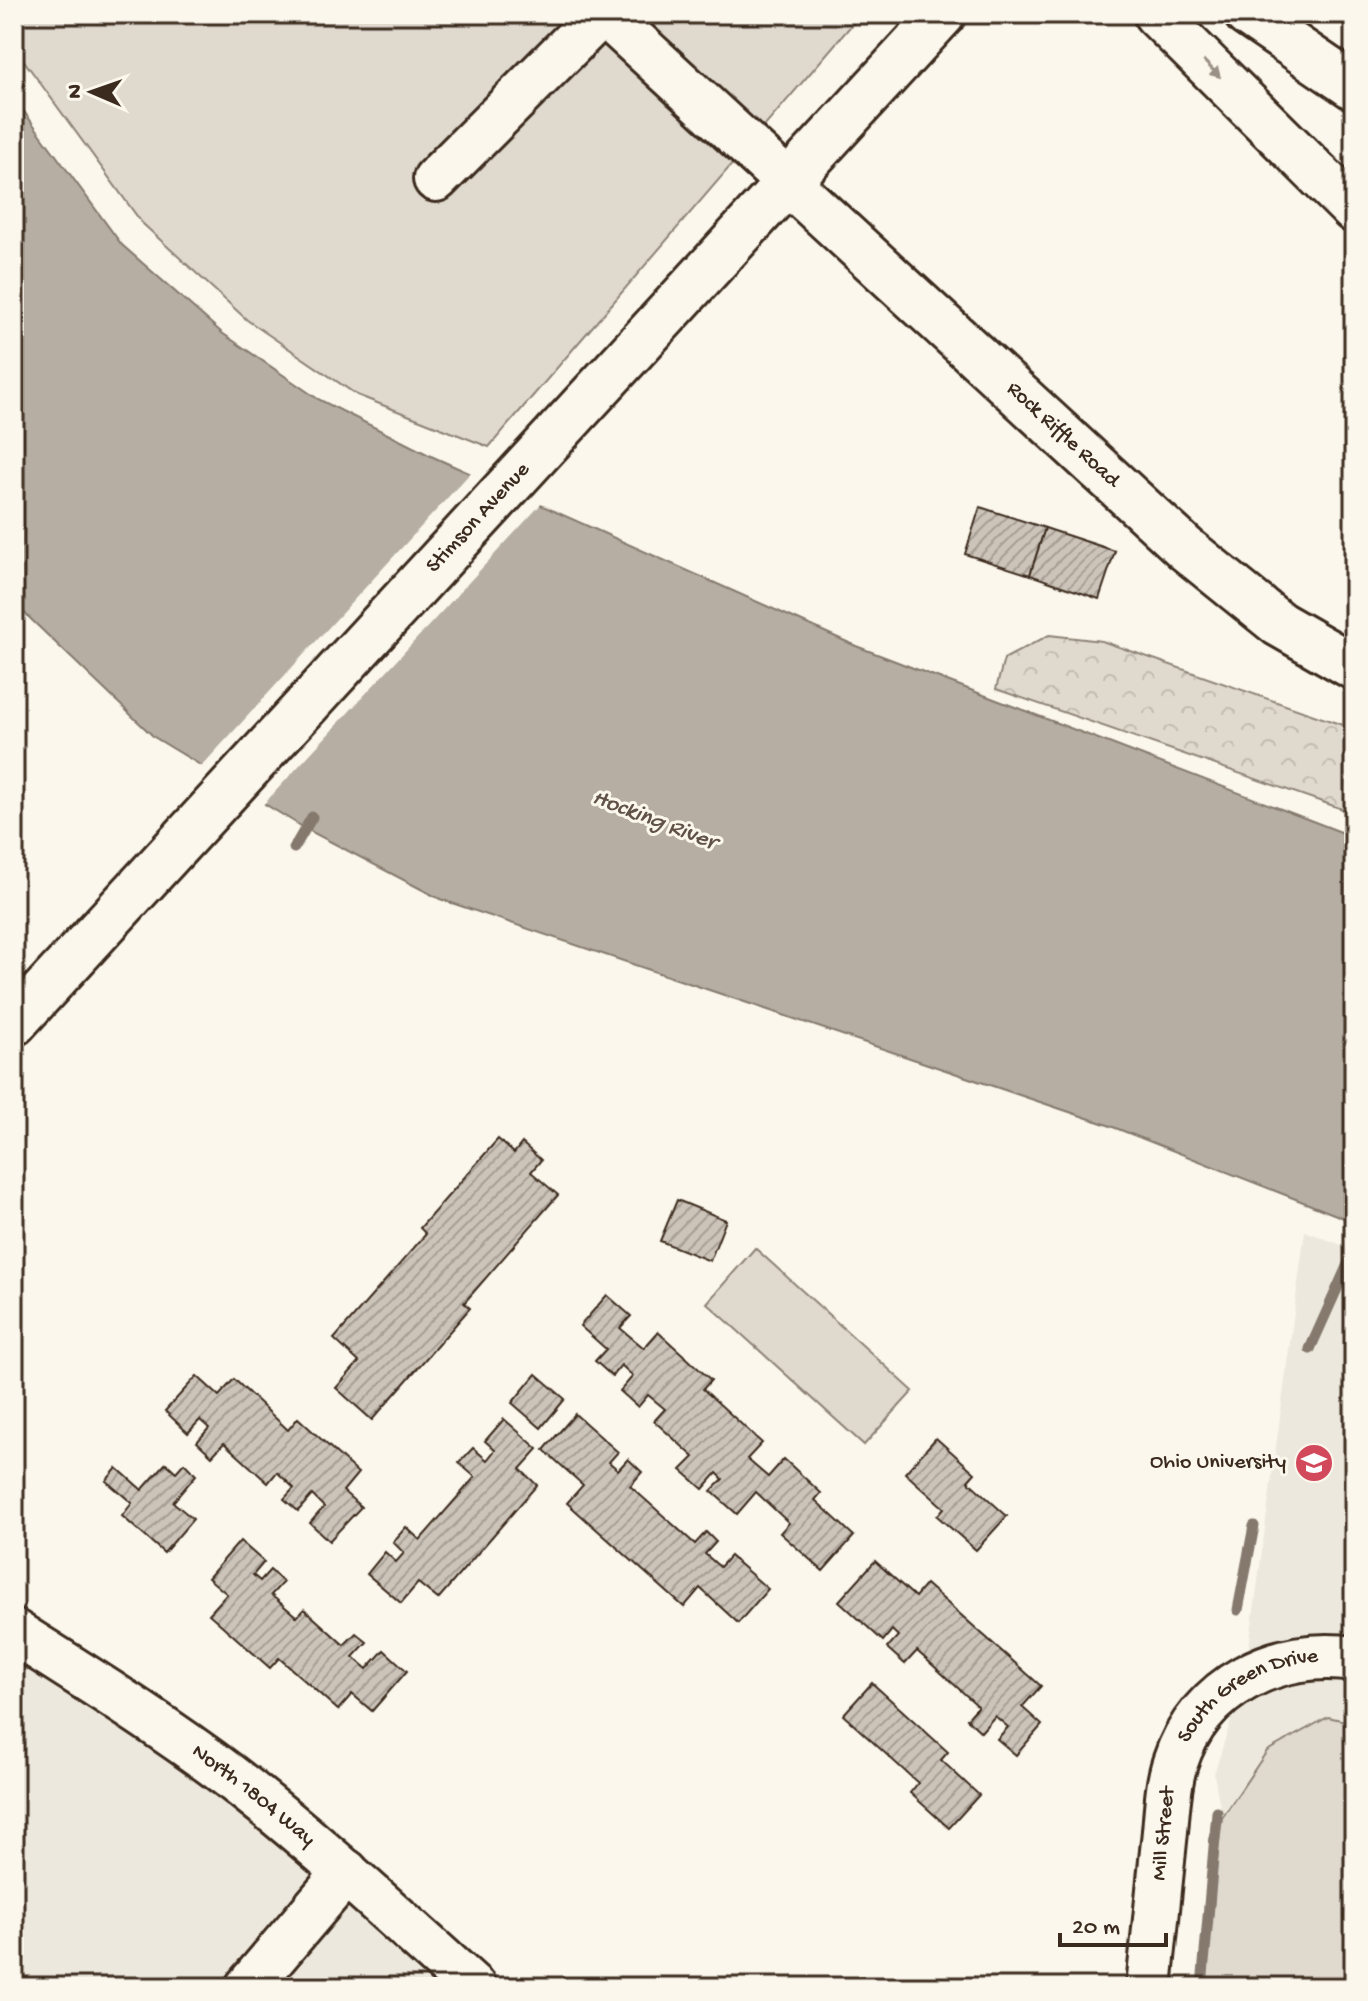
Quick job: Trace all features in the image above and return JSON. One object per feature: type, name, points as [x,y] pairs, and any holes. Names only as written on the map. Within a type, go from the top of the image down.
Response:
[{"type":"main road","points":[[436,179],[603,14]]},
{"type":"main road","name":"Rock Riffle Road","points":[[603,14],[1217,576],[1279,624],[1354,667]]},
{"type":"main road","name":"Stimson Avenue","points":[[14,1023],[943,14]]},
{"type":"main road","points":[[1156,14],[1354,210]]},
{"type":"main road","points":[[1247,14],[1354,87]]},
{"type":"main road","name":"North 1804 Way","points":[[14,1632],[151,1720],[225,1773],[346,1872],[473,1987]]},
{"type":"main road","name":"South Green Drive","points":[[1171,1776],[1184,1742],[1203,1712],[1223,1691],[1245,1677],[1296,1658],[1354,1659]]},
{"type":"main road","name":"Mill Street","points":[[1149,1987],[1171,1776]]},
{"type":"main road","points":[[248,1987],[346,1872]]},
{"type":"shaded area","name":"Ohio University","points":[[1305,1231],[1354,1250],[1354,1987],[1202,1987],[1222,1818],[1214,1774],[1245,1677]]},
{"type":"shaded area","points":[[14,1632],[473,1987],[14,1987]]},
{"type":"green space","points":[[14,14],[861,14],[489,447],[357,395],[247,320],[142,223],[14,47]]},
{"type":"green space","points":[[1049,635],[1102,641],[1354,729],[1354,813],[996,689],[1004,659]]},
{"type":"green space","points":[[755,1248],[913,1391],[864,1445],[707,1303]]},
{"type":"green space","points":[[1328,1717],[1354,1723],[1354,1987],[1202,1987],[1222,1818],[1267,1751]]},
{"type":"water","name":"Hocking River","points":[[14,98],[122,245],[222,333],[318,399],[431,456],[856,646],[1354,837],[1354,1222],[1108,1125],[440,899],[306,829],[154,737],[14,603]]},
{"type":"pier","points":[[473,470],[544,501],[261,807],[199,769]]},
{"type":"building","points":[[980,507],[1045,528],[1030,575],[965,554]]},
{"type":"building","points":[[1045,528],[1115,551],[1099,599],[1030,575]]},
{"type":"building","points":[[498,1139],[514,1153],[522,1143],[541,1160],[531,1172],[558,1195],[464,1303],[470,1308],[372,1420],[336,1388],[359,1362],[334,1339],[426,1234],[420,1228]]},
{"type":"building","points":[[677,1200],[726,1220],[710,1261],[660,1241]]},
{"type":"building","points":[[607,1295],[631,1316],[620,1328],[644,1348],[658,1332],[711,1380],[703,1389],[762,1443],[747,1459],[768,1477],[784,1459],[821,1493],[815,1500],[854,1536],[823,1571],[780,1533],[789,1523],[756,1492],[737,1514],[711,1491],[723,1479],[717,1473],[703,1489],[681,1470],[694,1457],[654,1421],[665,1409],[648,1395],[638,1407],[620,1391],[633,1376],[621,1365],[612,1376],[595,1361],[606,1349],[580,1326]]},
{"type":"building","points":[[536,1374],[565,1399],[541,1428],[512,1403]]},
{"type":"building","points":[[197,1376],[219,1396],[234,1379],[288,1430],[298,1418],[358,1473],[343,1491],[361,1507],[329,1541],[310,1523],[324,1507],[312,1495],[298,1511],[284,1499],[294,1488],[277,1472],[268,1483],[224,1443],[212,1456],[197,1442],[209,1428],[200,1420],[188,1433],[165,1411]]},
{"type":"building","points":[[575,1414],[618,1452],[609,1462],[618,1470],[628,1459],[642,1472],[630,1486],[695,1544],[706,1532],[716,1542],[705,1554],[720,1567],[730,1556],[768,1589],[738,1623],[700,1588],[684,1607],[567,1503],[583,1485],[544,1450]]},
{"type":"building","points":[[504,1419],[538,1449],[520,1469],[537,1485],[438,1599],[418,1583],[401,1603],[367,1574],[385,1552],[396,1562],[404,1553],[393,1542],[406,1527],[420,1540],[475,1477],[459,1463],[473,1448],[487,1460],[495,1450],[485,1441]]},
{"type":"building","points":[[936,1438],[975,1473],[968,1481],[1007,1516],[976,1550],[937,1516],[944,1508],[905,1473]]},
{"type":"building","points":[[166,1463],[176,1472],[184,1463],[196,1475],[173,1502],[193,1519],[164,1553],[122,1516],[132,1503],[106,1481],[117,1468],[142,1490]]},
{"type":"building","points":[[240,1541],[264,1562],[253,1575],[260,1581],[270,1570],[283,1582],[271,1595],[297,1617],[304,1609],[344,1645],[356,1633],[367,1642],[353,1657],[367,1669],[384,1650],[407,1671],[372,1711],[352,1694],[338,1710],[279,1658],[270,1668],[209,1614],[227,1594],[208,1578]]},
{"type":"building","points":[[875,1561],[915,1597],[926,1584],[1041,1686],[1022,1707],[1042,1725],[1016,1755],[997,1739],[1008,1727],[995,1716],[981,1732],[967,1719],[978,1706],[917,1651],[905,1664],[887,1648],[898,1636],[892,1630],[883,1641],[839,1601]]},
{"type":"building","points":[[872,1683],[948,1752],[941,1760],[979,1795],[949,1828],[910,1793],[918,1783],[843,1715]]},
{"type":"waterway","points":[[294,848],[312,817]]},
{"type":"waterway","points":[[1310,1349],[1354,1251]]},
{"type":"waterway","points":[[1238,1610],[1254,1526]]},
{"type":"waterway","points":[[1202,1987],[1217,1812]]},
{"type":"place","name":"Ohio University","points":[[1314,1463]]}]
